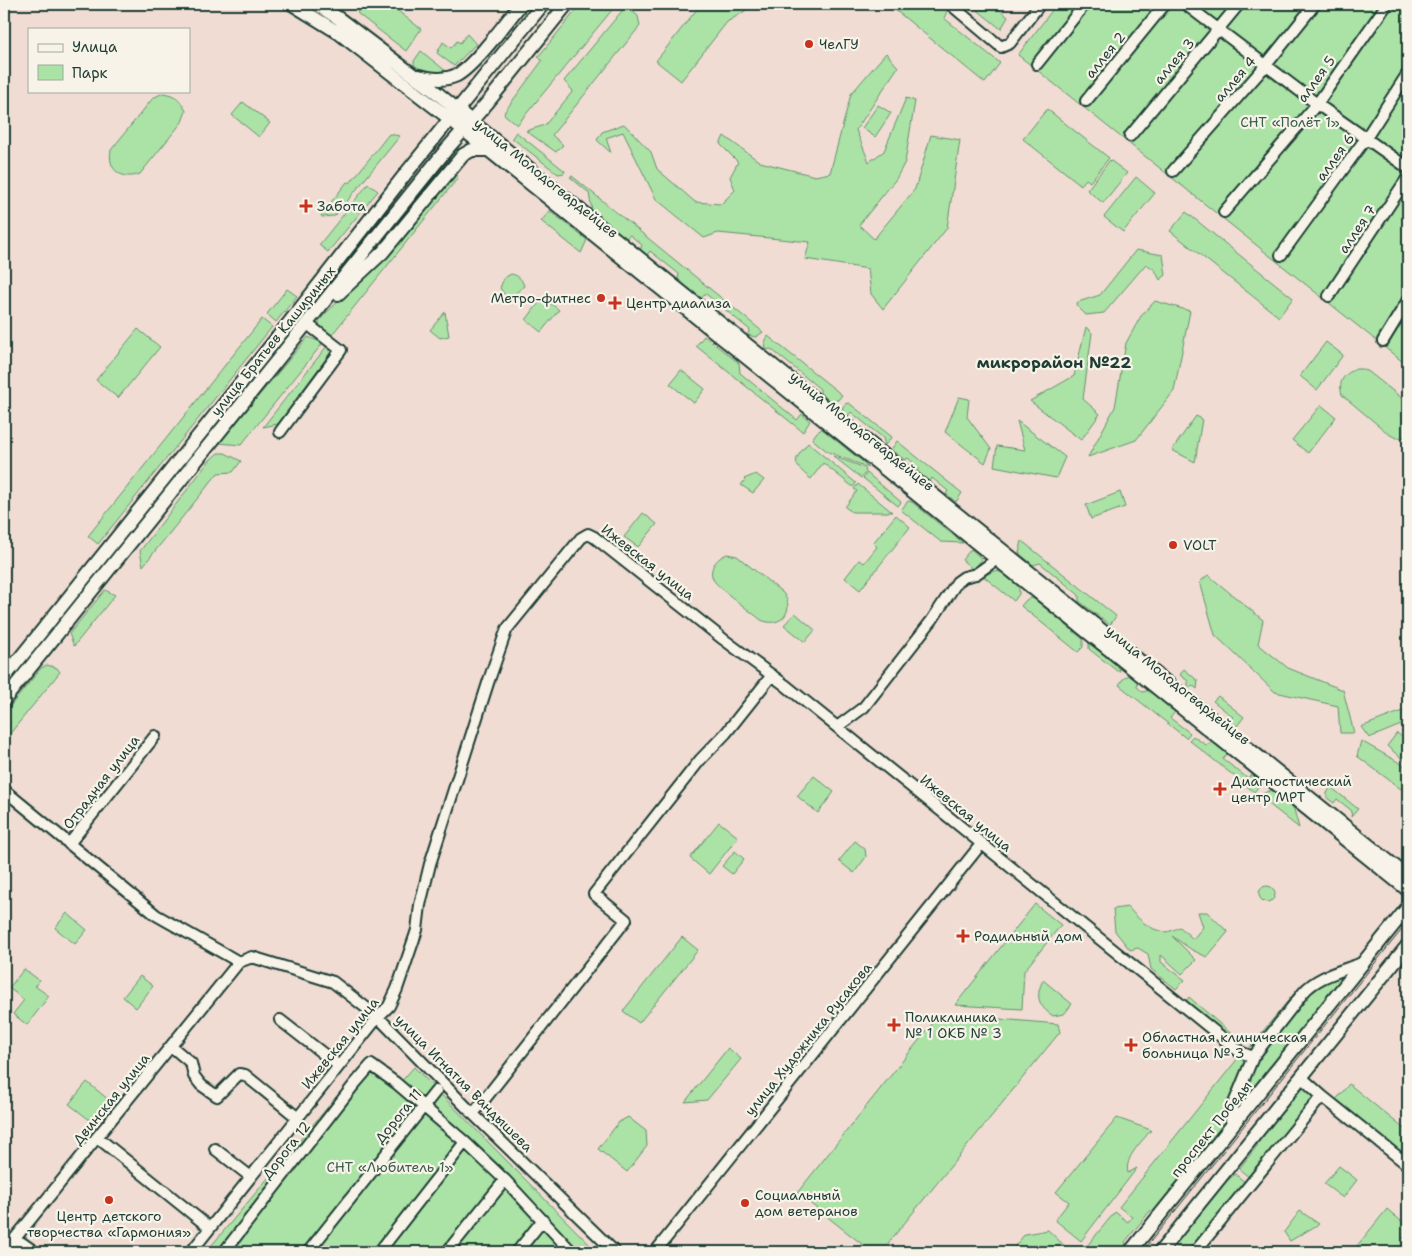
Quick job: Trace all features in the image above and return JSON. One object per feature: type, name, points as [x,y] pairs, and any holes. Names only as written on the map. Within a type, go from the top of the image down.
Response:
[{"type":"main road","name":"улица Молодогвардейцев","points":[[292,4],[318,9],[415,75],[467,125],[569,202],[1408,890]]},
{"type":"main road","points":[[415,75],[437,79],[451,77],[460,72],[487,45],[521,4]]},
{"type":"main road","name":"улица Братьев Кашириных","points":[[4,678],[543,4]]},
{"type":"main road","name":"улица Братьев Кашириных","points":[[4,700],[306,323],[567,4]]},
{"type":"main road","name":"улица Молодогвардейцев","points":[[318,9],[339,33],[454,114]]},
{"type":"main road","name":"улица Молодогвардейцев","points":[[467,125],[488,150],[1408,877]]},
{"type":"main road","points":[[316,311],[376,260],[463,155],[472,150],[488,150]]},
{"type":"main road","name":"проспект Победы","points":[[1130,1252],[1408,907]]},
{"type":"main road","points":[[1160,1252],[1408,945]]},
{"type":"street","points":[[950,4],[1001,47],[1010,43],[1040,4]]},
{"type":"street","points":[[1037,64],[1085,4]]},
{"type":"street","name":"аллея 2","points":[[1086,101],[1165,4]]},
{"type":"street","points":[[1185,4],[1317,104],[1408,168]]},
{"type":"street","name":"аллея 3","points":[[1130,136],[1239,4]]},
{"type":"street","name":"аллея 4","points":[[1173,171],[1266,65],[1315,4]]},
{"type":"street","name":"аллея 5","points":[[1224,212],[1317,104],[1387,4]]},
{"type":"street","name":"аллея 6","points":[[1281,255],[1366,138],[1408,73]]},
{"type":"street","name":"аллея 7","points":[[1329,296],[1408,177]]},
{"type":"street","points":[[1382,341],[1408,300]]},
{"type":"street","points":[[280,432],[289,417],[341,350],[306,323]]},
{"type":"street","name":"Ижевская улица","points":[[191,1252],[378,1017],[389,1006],[397,989],[417,930],[420,905],[430,864],[488,680],[507,629],[581,538],[588,534],[772,675],[1240,1052],[1253,1056]]},
{"type":"street","points":[[837,727],[864,707],[932,620],[957,582],[964,577],[976,574],[1000,556]]},
{"type":"street","points":[[473,1114],[626,920],[594,894],[700,760],[726,733],[772,675]]},
{"type":"street","name":"Отрадная улица","points":[[69,844],[155,736]]},
{"type":"street","points":[[4,790],[156,915],[239,962]]},
{"type":"street","name":"улица Художника Русакова","points":[[655,1252],[982,843]]},
{"type":"street","name":"улица Игнатия Вандышева","points":[[239,962],[252,957],[333,982],[378,1017],[473,1114],[615,1252]]},
{"type":"street","name":"Двинская улица","points":[[4,1252],[239,962]]},
{"type":"street","points":[[1232,1126],[1230,1114],[1253,1056],[1309,986],[1363,963]]},
{"type":"street","points":[[280,1020],[339,1066]]},
{"type":"street","points":[[171,1046],[191,1063],[194,1076],[201,1085],[217,1096],[239,1074],[245,1076],[298,1118]]},
{"type":"street","name":"Дорога 12","points":[[224,1252],[371,1065],[396,1083],[423,1107]]},
{"type":"street","points":[[1300,1077],[1408,1165]]},
{"type":"street","name":"Дорога 11","points":[[308,1252],[436,1091]]},
{"type":"street","points":[[1195,1252],[1322,1096]]},
{"type":"street","points":[[423,1107],[506,1180],[572,1252]]},
{"type":"street","points":[[97,1137],[210,1228]]},
{"type":"street","points":[[379,1252],[465,1142]]},
{"type":"street","points":[[215,1149],[251,1177]]},
{"type":"street","points":[[447,1252],[506,1180]]},
{"type":"street","points":[[517,1252],[542,1221]]},
{"type":"street","points":[[16,1238],[34,1252]]},
{"type":"green space","points":[[356,4],[389,4],[421,29],[406,51],[358,14]]},
{"type":"green space","points":[[581,4],[617,4],[517,125],[504,114],[505,111],[542,61],[538,57]]},
{"type":"green space","points":[[701,4],[751,4],[745,11],[727,22],[681,81],[656,61]]},
{"type":"green space","points":[[888,4],[942,4],[948,9],[944,18],[1000,63],[985,83]]},
{"type":"green space","points":[[970,4],[994,4],[1008,17],[1001,29]]},
{"type":"green space","name":"СНТ «Полёт 1»","points":[[1057,4],[1408,4],[1408,366],[1018,55]]},
{"type":"green space","points":[[626,6],[638,16],[640,26],[552,135],[563,145],[556,152],[526,131],[545,125],[573,91],[564,81]]},
{"type":"green space","points":[[467,34],[476,44],[454,66],[437,53],[443,42],[451,48],[457,41],[460,43]]},
{"type":"green space","points":[[421,51],[447,72],[430,72],[414,65],[414,61]]},
{"type":"green space","points":[[886,53],[898,67],[856,130],[869,162],[884,151],[906,98],[915,101],[905,162],[896,179],[859,225],[874,239],[915,189],[931,135],[960,140],[947,228],[883,309],[871,294],[868,269],[805,259],[810,242],[718,233],[704,238],[656,199],[623,132],[606,138],[611,153],[597,140],[602,132],[624,124],[651,152],[657,169],[695,202],[721,204],[735,190],[730,177],[738,162],[720,144],[724,136],[760,162],[815,176],[830,173],[851,94]]},
{"type":"green space","points":[[163,93],[174,96],[182,103],[186,111],[182,122],[140,174],[133,176],[122,175],[117,172],[111,163],[111,150],[153,98]]},
{"type":"green space","points":[[243,102],[270,123],[259,137],[232,115]]},
{"type":"green space","points":[[878,105],[891,113],[875,137],[862,128]]},
{"type":"green space","points":[[1047,109],[1109,158],[1090,182],[1086,179],[1081,185],[1023,139]]},
{"type":"green space","points":[[516,132],[565,171],[564,173],[558,174],[512,138]]},
{"type":"green space","points":[[389,134],[400,136],[335,216],[322,217],[321,215],[347,182],[350,183]]},
{"type":"green space","points":[[450,158],[452,160],[378,252],[376,250]]},
{"type":"green space","points":[[1110,160],[1127,173],[1103,203],[1087,190]]},
{"type":"green space","points":[[457,169],[457,179],[330,337],[320,328],[319,321],[354,287]]},
{"type":"green space","points":[[572,176],[763,332],[756,337],[747,335],[750,330],[706,294],[701,298],[678,280],[679,274],[650,251],[647,255],[640,250],[642,245],[630,235],[626,238],[592,211],[589,193],[570,177]]},
{"type":"green space","points":[[1136,177],[1155,193],[1123,232],[1104,217]]},
{"type":"green space","points":[[368,184],[378,191],[328,252],[319,245]]},
{"type":"green space","points":[[550,211],[587,240],[581,253],[541,221]]},
{"type":"green space","points":[[1186,212],[1293,298],[1279,317],[1170,231]]},
{"type":"green space","points":[[1136,250],[1163,255],[1166,275],[1160,280],[1155,270],[1146,264],[1104,313],[1086,315],[1076,305],[1078,302],[1100,295]]},
{"type":"green space","points":[[511,274],[516,275],[524,286],[511,297],[506,297],[500,288],[504,278]]},
{"type":"green space","points":[[287,289],[297,296],[276,322],[267,314]]},
{"type":"green space","points":[[543,297],[559,310],[541,332],[526,320]]},
{"type":"green space","points":[[1155,301],[1190,311],[1174,391],[1136,440],[1088,457],[1115,407],[1126,343],[1141,316]]},
{"type":"green space","points":[[445,312],[449,336],[440,338],[430,330]]},
{"type":"green space","points":[[262,319],[272,327],[98,544],[88,536]]},
{"type":"green space","points":[[1086,327],[1092,333],[1083,399],[1100,414],[1081,440],[1030,401],[1074,376]]},
{"type":"green space","points":[[138,329],[160,347],[118,398],[96,380]]},
{"type":"green space","points":[[704,336],[739,363],[740,373],[797,420],[802,414],[810,421],[803,432],[696,346]]},
{"type":"green space","points":[[768,336],[842,395],[838,400],[830,401],[820,393],[820,389],[771,349],[766,350],[765,342]]},
{"type":"green space","points":[[308,337],[323,343],[241,445],[219,443]]},
{"type":"green space","points":[[1326,342],[1343,355],[1317,390],[1300,376]]},
{"type":"green space","points":[[327,346],[330,353],[278,424],[263,427]]},
{"type":"green space","points":[[1356,369],[1363,369],[1369,372],[1408,403],[1408,436],[1397,438],[1390,435],[1342,395],[1341,382],[1348,373]]},
{"type":"green space","points":[[681,370],[705,389],[694,403],[670,384]]},
{"type":"green space","points":[[959,397],[969,399],[967,417],[991,449],[985,463],[945,432]]},
{"type":"green space","points":[[849,403],[892,437],[885,445],[883,438],[851,412],[848,416],[842,408],[845,404]]},
{"type":"green space","points":[[1321,405],[1336,417],[1308,453],[1292,440]]},
{"type":"green space","points":[[1196,416],[1202,419],[1195,462],[1172,450]]},
{"type":"green space","points":[[1017,421],[1065,457],[1056,478],[994,466],[997,446],[1025,450]]},
{"type":"green space","points":[[822,429],[868,466],[828,452],[812,439]]},
{"type":"green space","points":[[897,441],[962,493],[956,502],[946,494],[948,491],[932,478],[929,481],[917,471],[919,468],[908,458],[905,460],[891,450]]},
{"type":"green space","points":[[808,443],[856,483],[853,487],[823,463],[811,479],[805,474],[796,462],[799,454]]},
{"type":"green space","points":[[218,453],[225,453],[241,461],[233,472],[218,473],[143,566],[140,551],[210,460]]},
{"type":"green space","points":[[833,456],[865,468],[866,472],[861,478]]},
{"type":"green space","points":[[867,473],[901,502],[898,506],[863,478]]},
{"type":"green space","points":[[756,474],[764,480],[753,493],[741,485],[744,479]]},
{"type":"green space","points":[[858,484],[892,512],[852,512],[845,507],[857,491],[854,489]]},
{"type":"green space","points":[[1120,492],[1125,507],[1091,519],[1086,505]]},
{"type":"green space","points":[[908,501],[912,502],[963,543],[941,542],[901,510]]},
{"type":"green space","points":[[643,513],[657,524],[638,547],[624,537]]},
{"type":"green space","points":[[896,515],[910,527],[860,590],[845,578],[859,560],[864,563],[877,547],[873,543]]},
{"type":"green space","points":[[1022,541],[1116,616],[1110,625],[1079,601],[1079,595],[1040,563],[1033,565],[1019,553]]},
{"type":"green space","points":[[971,549],[982,559],[974,570],[962,560]]},
{"type":"green space","points":[[727,554],[737,556],[783,593],[787,599],[788,606],[787,611],[780,620],[768,622],[761,620],[716,583],[712,575],[714,564]]},
{"type":"green space","points":[[994,571],[1001,572],[1019,587],[1019,594],[1014,601],[983,576]]},
{"type":"green space","points":[[1208,575],[1263,620],[1258,644],[1288,668],[1343,690],[1354,733],[1340,733],[1338,706],[1275,692],[1215,635],[1200,582]]},
{"type":"green space","points":[[105,590],[115,595],[74,646],[69,634]]},
{"type":"green space","points":[[1031,598],[1083,639],[1083,647],[1078,652],[1021,606],[1026,600]]},
{"type":"green space","points":[[795,613],[815,630],[805,642],[784,625]]},
{"type":"green space","points":[[1089,643],[1119,667],[1120,671],[1117,671],[1089,649]]},
{"type":"green space","points":[[47,665],[57,668],[60,672],[4,741],[4,714],[41,668]]},
{"type":"green space","points":[[1184,669],[1198,681],[1197,689],[1192,685],[1189,689],[1188,681],[1180,675]]},
{"type":"green space","points":[[1129,675],[1138,681],[1137,687],[1143,692],[1149,690],[1175,712],[1170,718],[1190,733],[1186,738],[1119,685]]},
{"type":"green space","points":[[1218,696],[1244,717],[1237,726],[1230,722],[1233,717],[1213,701]]},
{"type":"green space","points":[[1408,709],[1408,731],[1401,725],[1369,738],[1361,727]]},
{"type":"green space","points":[[1397,733],[1408,742],[1408,764],[1387,746]]},
{"type":"green space","points":[[1193,736],[1206,745],[1212,742],[1228,753],[1223,759],[1247,778],[1253,774],[1259,783],[1256,790],[1254,792],[1189,740]]},
{"type":"green space","points":[[1361,741],[1405,766],[1406,785],[1401,789],[1357,756]]},
{"type":"green space","points":[[814,776],[834,792],[818,813],[797,796]]},
{"type":"green space","points":[[1331,787],[1358,809],[1351,817],[1352,811],[1337,799],[1334,803],[1327,798],[1327,793]]},
{"type":"green space","points":[[1271,790],[1275,791],[1293,806],[1299,828],[1260,797]]},
{"type":"green space","points":[[719,822],[738,837],[709,874],[690,858]]},
{"type":"green space","points":[[855,841],[865,849],[866,857],[854,873],[839,861]]},
{"type":"green space","points":[[735,851],[744,859],[732,874],[722,866]]},
{"type":"green space","points":[[1267,886],[1273,888],[1275,894],[1273,900],[1267,902],[1261,900],[1259,894],[1261,888]]},
{"type":"green space","points":[[1035,904],[1061,925],[1024,971],[1022,1009],[955,1005]]},
{"type":"green space","points":[[1128,907],[1144,923],[1159,931],[1167,932],[1180,927],[1193,939],[1203,927],[1198,912],[1207,912],[1228,932],[1207,957],[1192,950],[1172,936],[1196,960],[1182,974],[1161,955],[1161,962],[1185,980],[1176,989],[1151,969],[1148,954],[1138,948],[1130,950],[1115,931],[1113,909]]},
{"type":"green space","points":[[67,913],[87,930],[75,944],[55,928]]},
{"type":"green space","points":[[682,937],[698,950],[639,1023],[623,1011]]},
{"type":"green space","points":[[24,969],[39,980],[35,986],[49,996],[27,1025],[13,1014],[24,1000],[9,988]]},
{"type":"green space","points":[[1346,974],[1236,1110],[1259,1055],[1314,987]]},
{"type":"green space","points":[[140,976],[153,986],[136,1008],[123,997]]},
{"type":"green space","points":[[1043,980],[1072,1004],[1064,1014],[1053,1016],[1041,1004],[1039,991]]},
{"type":"green space","points":[[1296,991],[1296,994],[1260,1041],[1250,1047]]},
{"type":"green space","points":[[1189,997],[1243,1044],[1241,1047],[1188,1005],[1187,1000]]},
{"type":"green space","points":[[940,1014],[1058,1024],[1060,1032],[881,1252],[872,1252],[797,1193]]},
{"type":"green space","points":[[728,1048],[741,1059],[707,1100],[685,1102]]},
{"type":"green space","points":[[1239,1057],[1246,1062],[1246,1066],[1224,1119],[1225,1124],[1159,1206],[1150,1211],[1125,1242],[1126,1244],[1122,1252],[1082,1252],[1115,1212],[1128,1222],[1132,1217],[1119,1207]]},
{"type":"green space","name":"СНТ «Любитель 1»","points":[[369,1058],[400,1083],[414,1067],[597,1252],[206,1252]]},
{"type":"green space","points":[[87,1082],[109,1100],[91,1121],[69,1104]]},
{"type":"green space","points":[[1349,1084],[1408,1132],[1408,1141],[1399,1153],[1335,1101]]},
{"type":"green space","points":[[1304,1088],[1316,1094],[1315,1099],[1250,1178],[1239,1169],[1257,1146],[1258,1140],[1296,1092]]},
{"type":"green space","points":[[628,1117],[646,1131],[647,1146],[627,1172],[598,1149],[619,1122]]},
{"type":"green space","points":[[1117,1118],[1151,1130],[1131,1156],[1127,1167],[1128,1173],[1137,1168],[1081,1241],[1055,1220],[1069,1202],[1056,1192]]},
{"type":"green space","points":[[1339,1166],[1357,1180],[1343,1198],[1324,1184]]},
{"type":"green space","points":[[1235,1174],[1246,1183],[1190,1252],[1186,1252],[1174,1245],[1222,1185]]},
{"type":"green space","points":[[1387,1209],[1408,1227],[1408,1232],[1401,1241],[1405,1252],[1352,1252]]},
{"type":"green space","points":[[1300,1211],[1319,1224],[1290,1241],[1284,1232]]},
{"type":"green space","points":[[1048,1230],[1071,1252],[1010,1252],[1025,1234]]},
{"type":"tram line","points":[[1142,1252],[1408,922]]},
{"type":"place","name":"ЧелГУ","points":[[809,44]]},
{"type":"place","name":"Забота","points":[[306,206]]},
{"type":"place","name":"Метро-фитнес","points":[[601,298]]},
{"type":"place","name":"Центр диализа","points":[[615,303]]},
{"type":"place","name":"VOLT","points":[[1173,545]]},
{"type":"place","name":"Диагностический центр МРТ","points":[[1220,789]]},
{"type":"place","name":"Родильный дом","points":[[963,936]]},
{"type":"place","name":"Поликлиника № 1 ОКБ № 3","points":[[894,1025]]},
{"type":"place","name":"Областная клиническая больница № 3","points":[[1131,1045]]},
{"type":"place","name":"Центр детского творчества «Гармония»","points":[[109,1200]]},
{"type":"place","name":"Социальный дом ветеранов","points":[[745,1203]]},
{"type":"district","name":"микрорайон №22","points":[[1054,362]]}]
